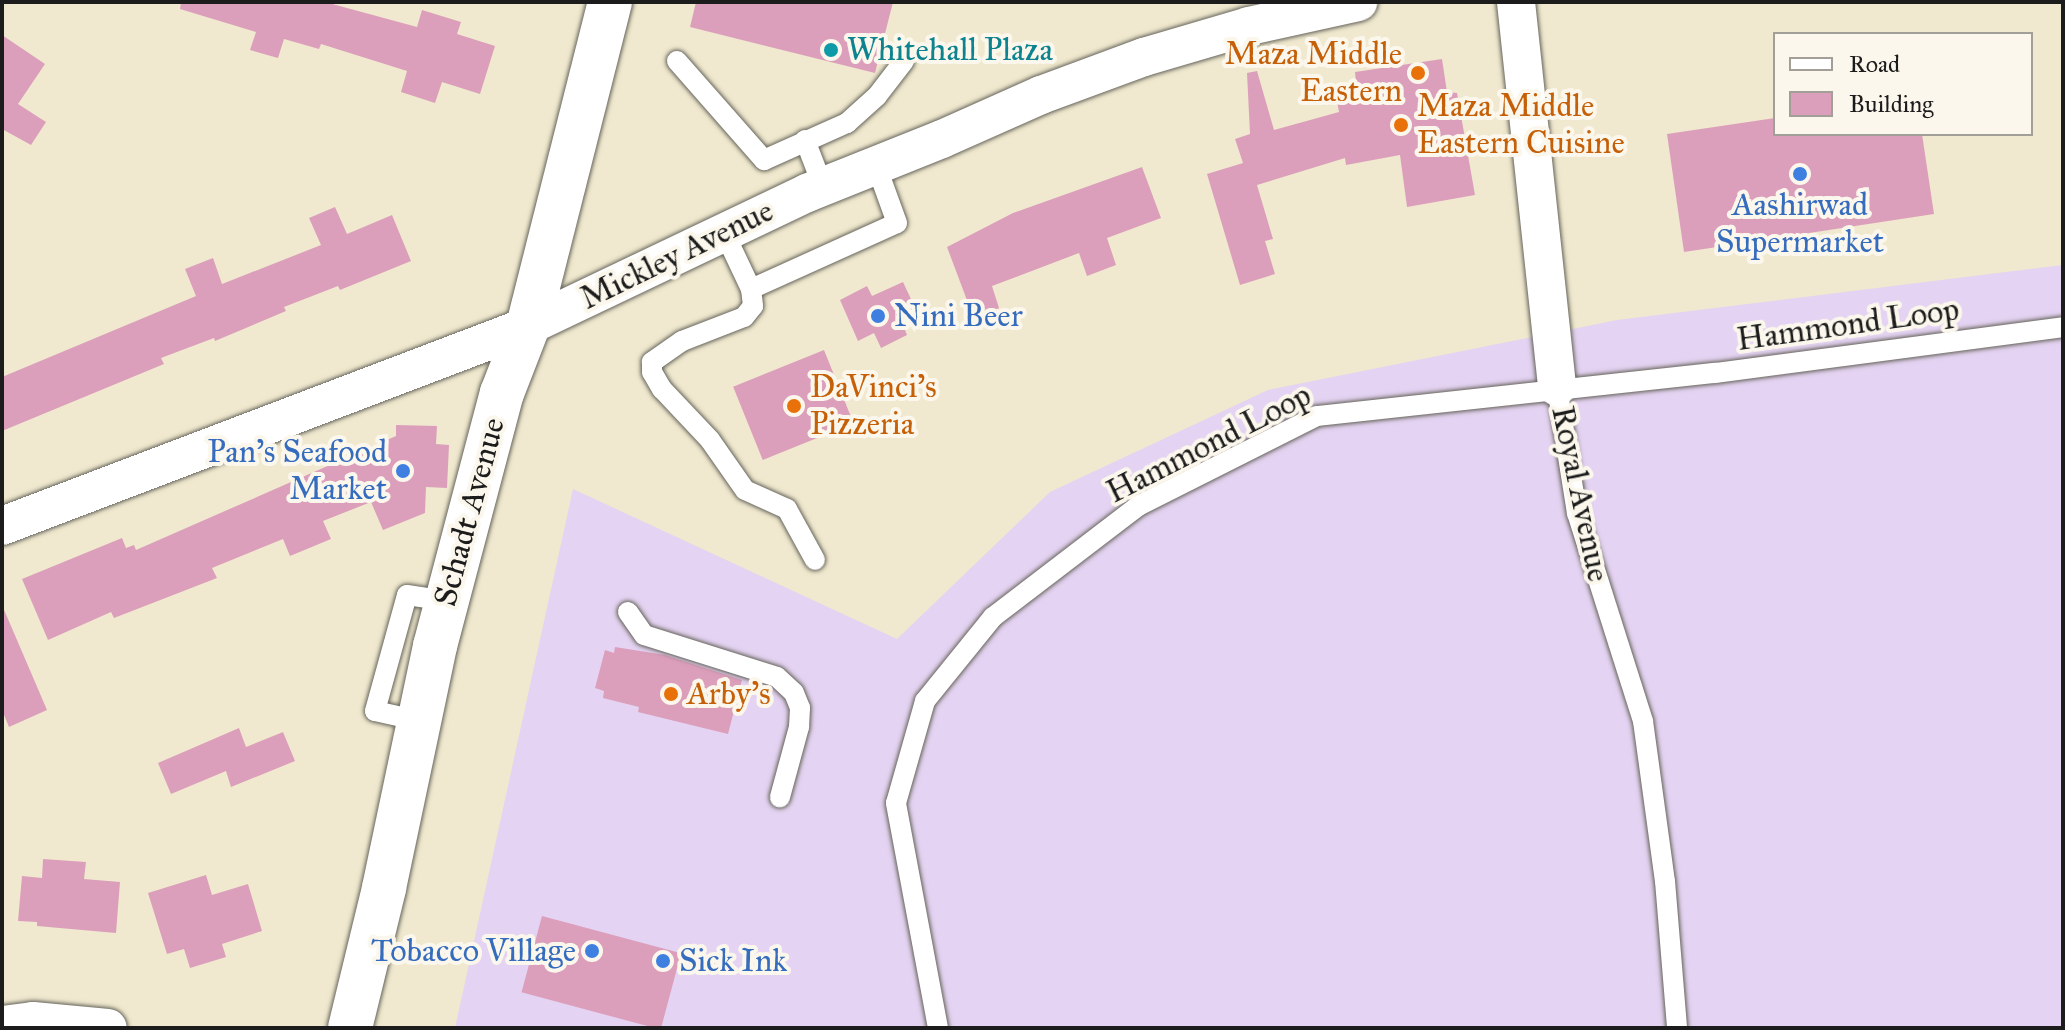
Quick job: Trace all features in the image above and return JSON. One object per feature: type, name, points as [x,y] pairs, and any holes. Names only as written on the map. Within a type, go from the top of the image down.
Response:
[{"type":"main road","name":"Schadt Avenue","points":[[350,1028],[447,601],[502,393],[528,326],[605,3]]},
{"type":"street","name":"Mickley Avenue","points":[[2,526],[528,326],[823,187],[1041,95],[1144,57],[1249,26],[1356,2]]},
{"type":"street","name":"Royal Avenue","points":[[1516,2],[1557,387]]},
{"type":"street","points":[[2,1025],[33,1021],[108,1028]]},
{"type":"lane","points":[[677,61],[764,160],[847,123],[877,96],[904,61]]},
{"type":"lane","points":[[805,140],[823,187]]},
{"type":"lane","points":[[751,289],[897,223],[876,165]]},
{"type":"lane","points":[[724,232],[751,289],[753,306],[744,317],[682,341],[652,362],[652,372],[662,389],[710,440],[745,490],[787,509],[815,560]]},
{"type":"lane","name":"Hammond Loop","points":[[938,1028],[917,902],[896,803],[925,701],[993,617],[1138,506],[1317,416],[1557,387],[1715,373],[2063,327]]},
{"type":"lane","name":"Royal Avenue","points":[[1557,387],[1577,513],[1643,721],[1665,881],[1677,1028]]},
{"type":"lane","points":[[628,612],[644,635],[777,677],[794,693],[800,708],[799,727],[780,797]]},
{"type":"shaded area","points":[[2063,265],[2063,1028],[455,1028],[573,489],[897,639],[1050,492],[1268,390],[1617,320]]},
{"type":"building","points":[[181,2],[325,2],[417,27],[422,10],[461,22],[457,34],[495,46],[480,94],[442,82],[435,103],[401,92],[407,71],[321,44],[319,49],[284,39],[278,58],[250,50],[256,32],[180,9]]},
{"type":"building","name":"Whitehall Plaza","points":[[696,2],[893,2],[875,73],[690,27]]},
{"type":"building","points":[[2,35],[45,64],[18,104],[46,122],[31,145],[2,129]]},
{"type":"building","points":[[1442,59],[1447,92],[1457,93],[1475,195],[1407,207],[1400,155],[1346,165],[1345,158],[1257,185],[1273,239],[1265,241],[1275,274],[1240,285],[1207,174],[1243,163],[1235,139],[1250,134],[1247,73],[1257,71],[1274,130],[1339,112],[1336,95],[1357,93],[1355,72]]},
{"type":"building","name":"Aashirwad Supermarket","points":[[1773,118],[1773,136],[1922,136],[1934,214],[1684,252],[1667,134]]},
{"type":"building","points":[[1142,167],[1161,218],[1107,238],[1116,265],[1087,276],[1079,253],[992,286],[999,308],[974,319],[947,247],[1013,213]]},
{"type":"building","points":[[335,207],[347,234],[392,215],[411,261],[340,290],[338,286],[284,307],[286,311],[215,341],[214,338],[161,358],[164,364],[2,431],[2,377],[196,296],[185,269],[213,258],[222,284],[321,245],[309,218]]},
{"type":"building","name":"Nini Beer","points":[[903,282],[917,312],[901,320],[907,335],[881,348],[874,333],[858,341],[840,300],[867,286],[872,296]]},
{"type":"building","name":"DaVinci's Pizzeria","points":[[824,350],[854,423],[763,460],[733,387]]},
{"type":"building","points":[[396,425],[437,426],[436,444],[449,445],[447,488],[426,487],[425,513],[383,530],[371,502],[323,521],[331,539],[290,556],[283,539],[212,568],[217,578],[114,618],[111,612],[48,640],[22,579],[122,538],[126,548],[134,545],[136,550],[396,436]]},
{"type":"building","points":[[2,605],[47,710],[9,727],[2,710]]},
{"type":"building","name":"Arby's","points":[[615,647],[665,655],[742,680],[728,734],[638,712],[639,707],[603,698],[604,691],[595,688],[605,650],[614,653]]},
{"type":"building","points":[[239,728],[246,747],[283,732],[295,761],[231,787],[226,771],[171,794],[158,763]]},
{"type":"building","points":[[43,859],[86,862],[84,879],[120,882],[116,933],[37,926],[37,922],[18,921],[22,876],[42,878]]},
{"type":"building","points":[[206,875],[212,895],[248,884],[262,931],[222,944],[226,957],[190,968],[184,949],[167,954],[148,893]]},
{"type":"building","points":[[542,916],[681,953],[661,1028],[522,992]]},
{"type":"place","name":"Whitehall Plaza","points":[[831,50]]},
{"type":"place","name":"Maza Middle Eastern","points":[[1418,73]]},
{"type":"place","name":"Maza Middle Eastern Cuisine","points":[[1401,125]]},
{"type":"place","name":"Aashirwad Supermarket","points":[[1800,174]]},
{"type":"place","name":"Nini Beer","points":[[878,316]]},
{"type":"place","name":"DaVinci's Pizzeria","points":[[794,406]]},
{"type":"place","name":"Pan's Seafood Market","points":[[403,471]]},
{"type":"place","name":"Arby's","points":[[671,694]]},
{"type":"place","name":"Tobacco Village","points":[[592,951]]},
{"type":"place","name":"Sick Ink","points":[[663,961]]}]
